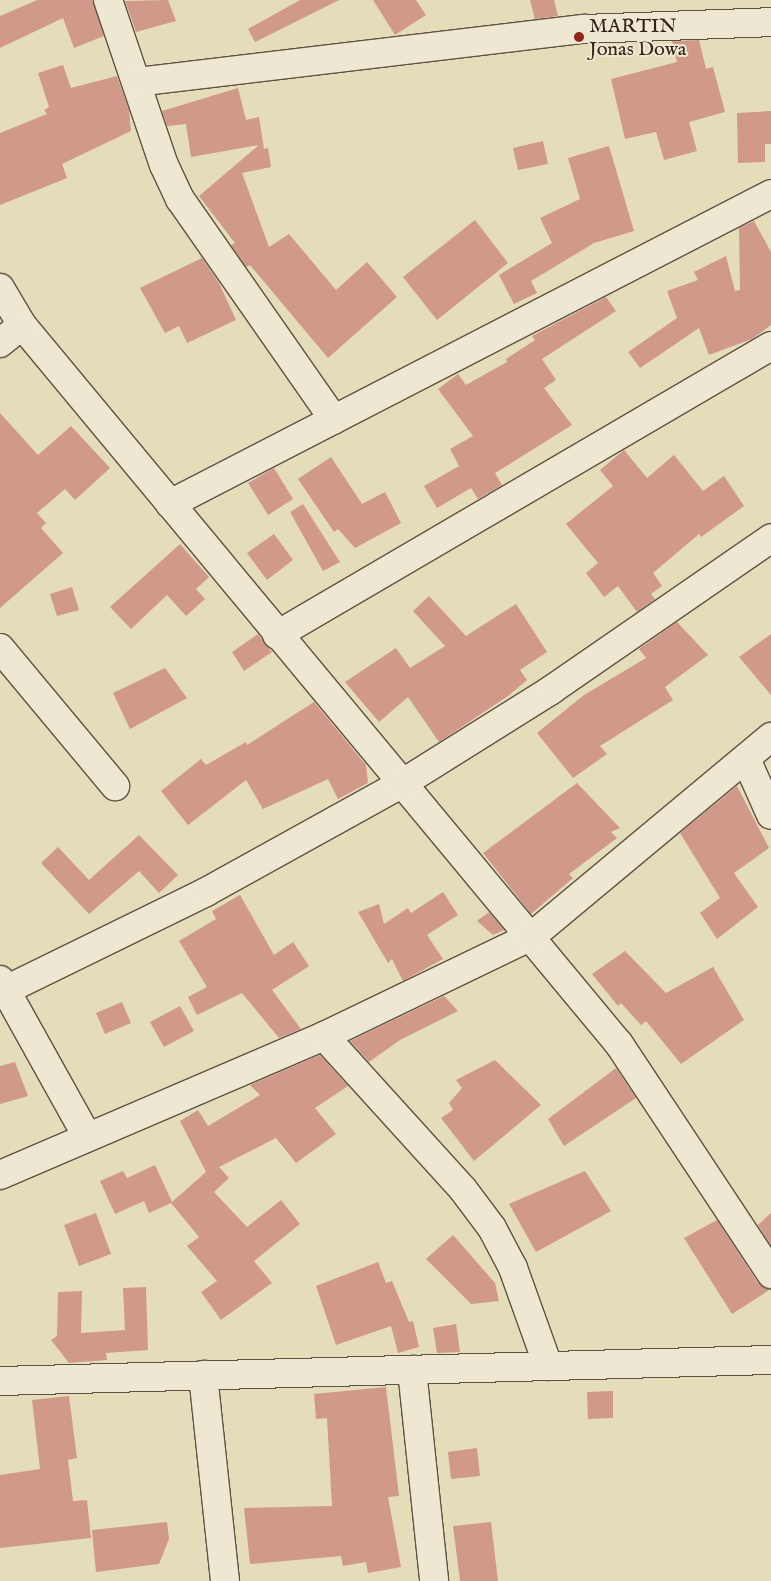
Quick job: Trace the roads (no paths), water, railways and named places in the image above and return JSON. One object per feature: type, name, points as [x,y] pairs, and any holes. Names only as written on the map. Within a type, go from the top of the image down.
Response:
[{"type":"street","points":[[108,0],[164,166],[180,199],[334,420]]},
{"type":"street","points":[[137,82],[584,29],[771,22]]},
{"type":"street","points":[[170,504],[771,194]]},
{"type":"street","points":[[0,288],[22,325],[277,635],[532,936],[646,1082],[771,1274]]},
{"type":"street","points":[[0,343],[22,325]]},
{"type":"street","points":[[277,635],[771,346]]},
{"type":"street","points":[[87,1136],[4,985],[206,892],[403,783],[551,690],[771,538]]},
{"type":"street","points":[[0,648],[115,786]]},
{"type":"street","points":[[0,1175],[87,1136],[324,1036],[532,936],[771,737]]},
{"type":"street","points":[[746,759],[771,815]]},
{"type":"street","points":[[324,1036],[462,1188],[492,1228],[513,1268],[548,1366]]},
{"type":"street","points":[[0,1381],[771,1360]]},
{"type":"street","points":[[412,1370],[434,1581]]},
{"type":"street","points":[[203,1375],[225,1581]]},
{"type":"place","name":"MARTIN Jonas Dowa","points":[[579,37]]}]
